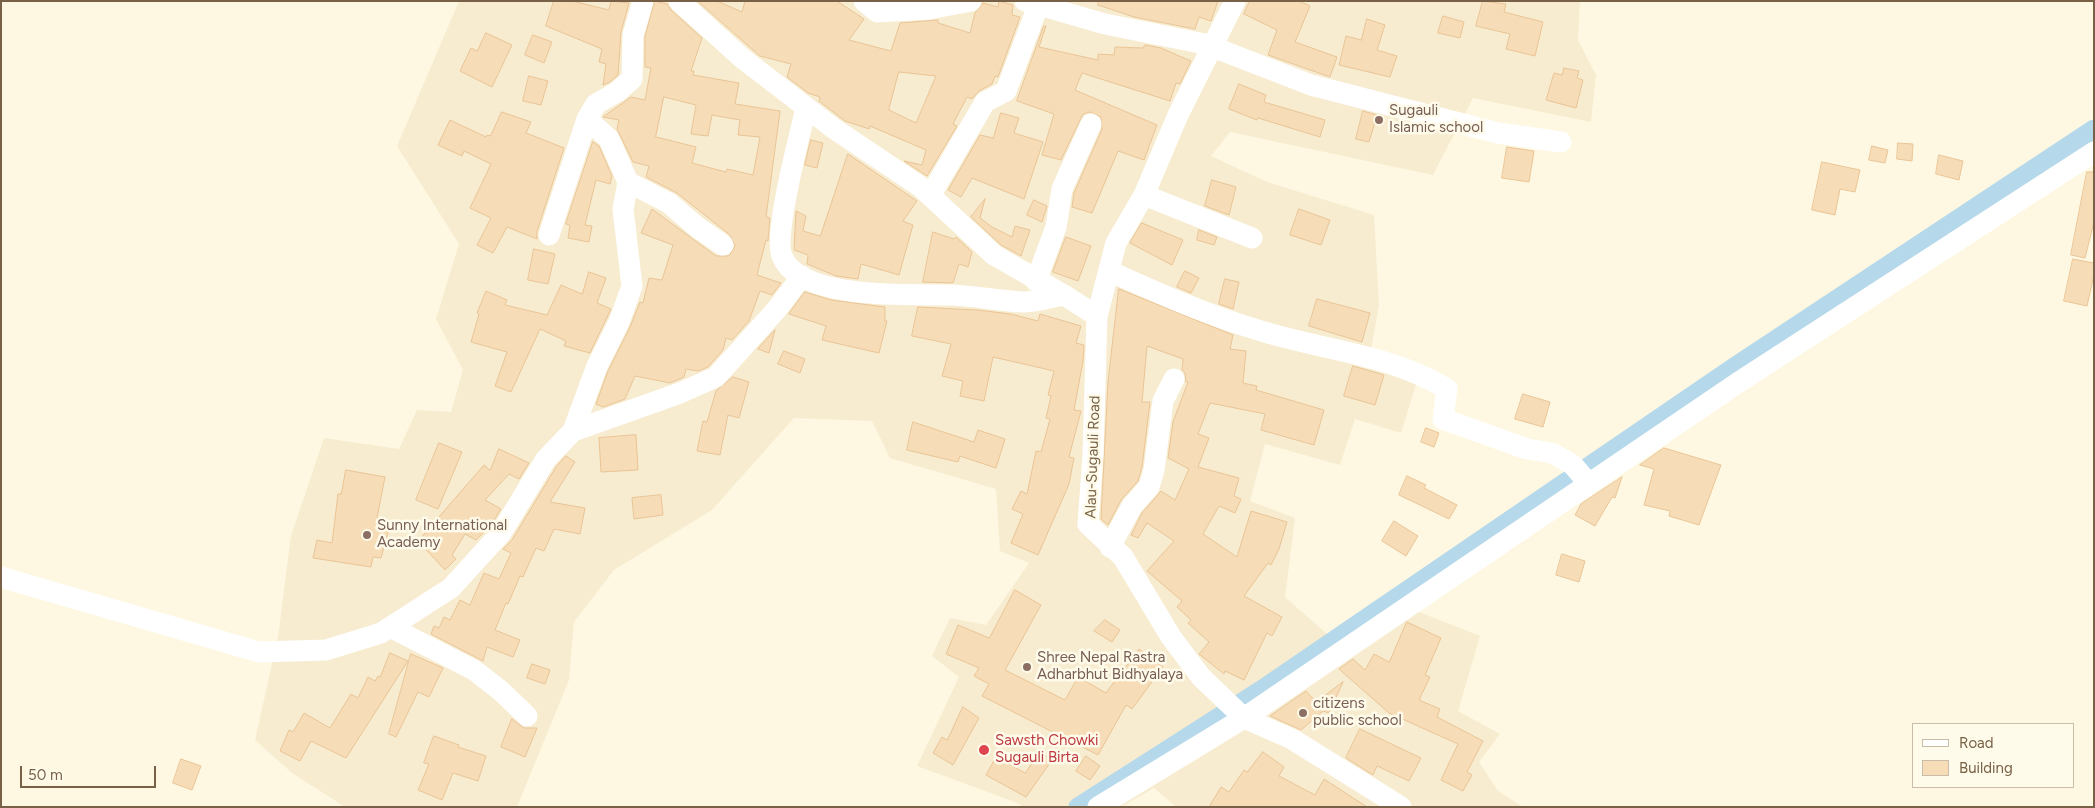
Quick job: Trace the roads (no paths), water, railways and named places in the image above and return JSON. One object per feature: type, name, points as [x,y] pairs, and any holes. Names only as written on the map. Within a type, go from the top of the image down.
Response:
[{"type":"street","points":[[548,235],[587,119],[596,104],[617,92],[632,79],[632,35],[643,1]]},
{"type":"street","points":[[679,1],[742,58],[806,108],[921,187],[994,255],[1097,316]]},
{"type":"street","points":[[864,1],[876,12],[929,9],[971,1]]},
{"type":"street","name":"Alau-Sugauli Road","points":[[1235,1],[1178,116],[1144,196],[1116,243],[1097,316],[1093,454],[1088,524],[1123,558],[1171,637],[1195,669],[1237,712]]},
{"type":"street","points":[[930,196],[985,102],[1006,91],[1032,4],[1105,24],[1212,46],[1311,86],[1498,133],[1561,142]]},
{"type":"street","points":[[806,108],[780,233],[781,255],[788,266],[802,276],[841,291],[954,295],[1025,302],[1064,295]]},
{"type":"street","points":[[1,577],[259,652],[326,650],[381,633],[451,588],[501,533],[546,458],[573,431],[597,366],[619,322],[632,286],[624,209],[628,182],[609,139],[587,119]]},
{"type":"street","points":[[1036,281],[1056,227],[1062,188],[1091,124]]},
{"type":"street","points":[[1098,807],[1237,712],[1589,484],[1739,382],[2094,152]]},
{"type":"street","points":[[628,182],[669,203],[697,227],[723,245]]},
{"type":"street","points":[[1144,196],[1252,238]]},
{"type":"street","points":[[1109,271],[1176,301],[1258,330],[1404,367],[1427,377],[1447,389],[1443,419],[1527,449],[1552,453],[1573,465],[1589,484]]},
{"type":"street","points":[[573,431],[680,393],[716,377],[777,309],[802,276]]},
{"type":"street","points":[[1110,547],[1132,506],[1149,487],[1154,470],[1162,401],[1174,379]]},
{"type":"street","points":[[390,627],[474,670],[501,691],[527,716]]},
{"type":"street","points":[[1237,712],[1292,739],[1401,807]]},
{"type":"waterway","points":[[1078,807],[1261,690],[1734,367],[2094,129]]},
{"type":"place","name":"Sugauli Islamic school","points":[[1379,120]]},
{"type":"place","name":"Sunny International Academy","points":[[367,535]]},
{"type":"place","name":"Shree Nepal Rastra Adharbhut Bidhyalaya","points":[[1027,667]]},
{"type":"place","name":"citizens public school","points":[[1303,713]]},
{"type":"place","name":"Sawsth Chowki Sugauli Birta","points":[[984,750]]}]
